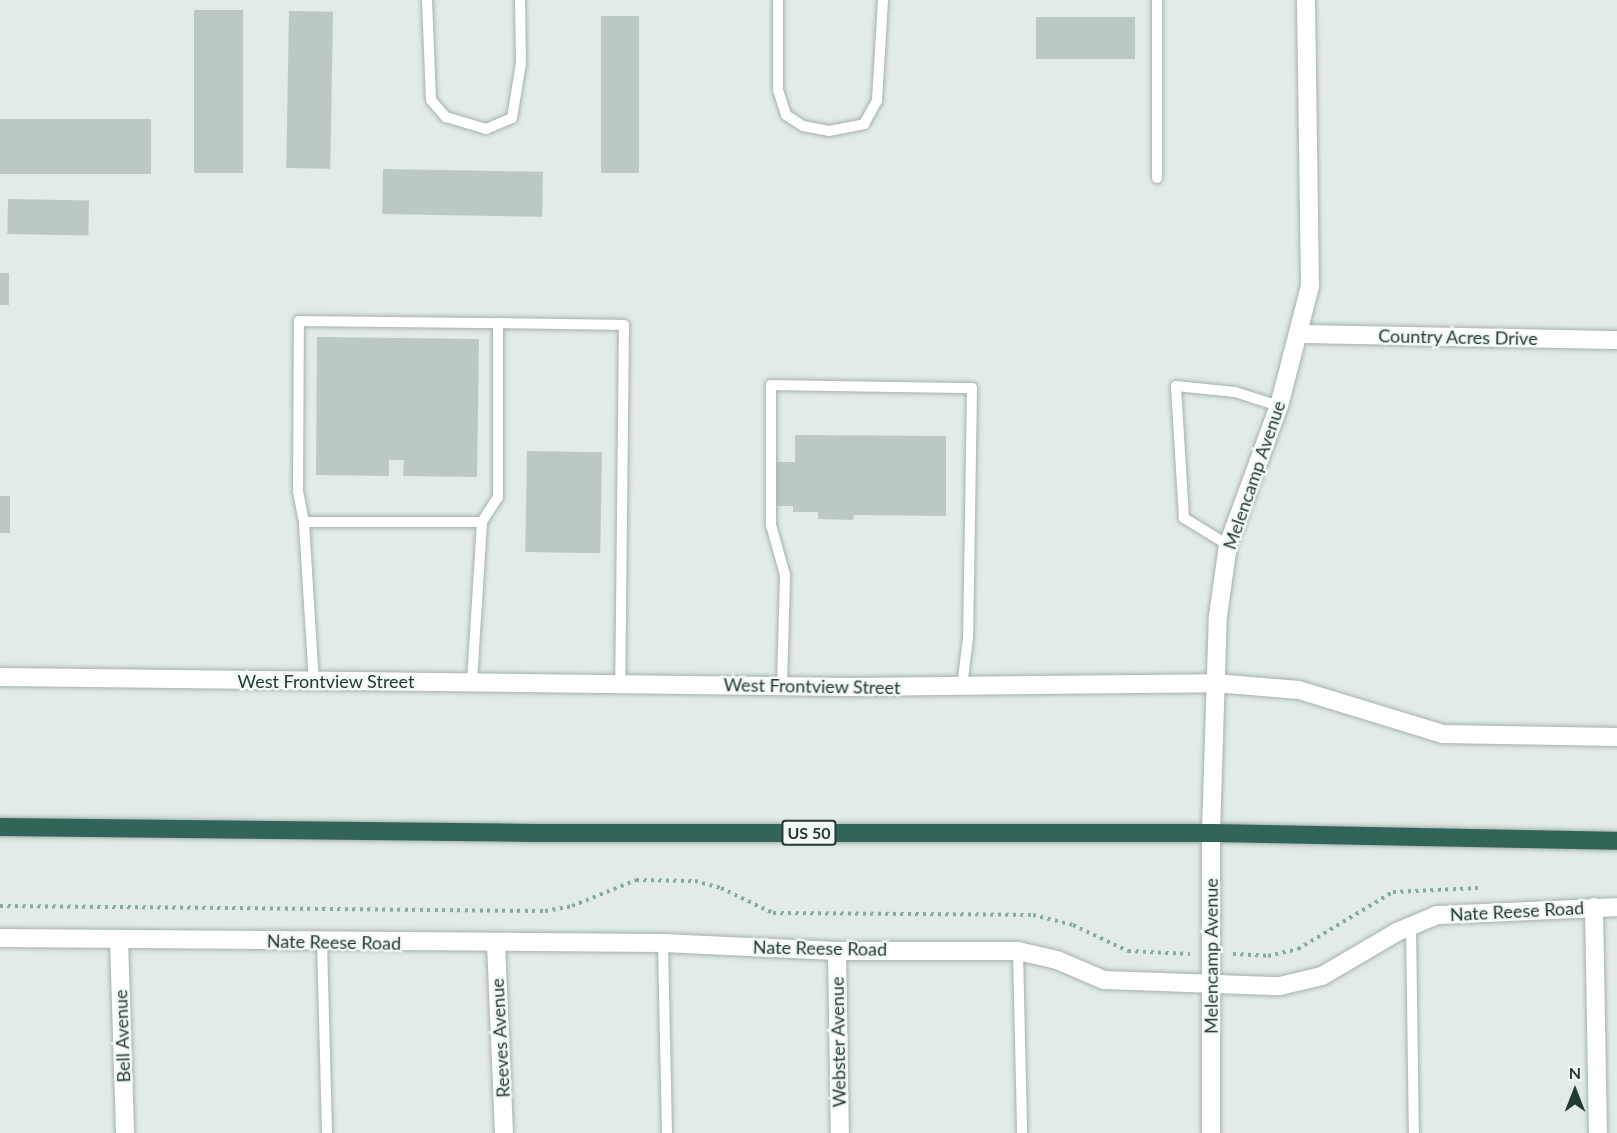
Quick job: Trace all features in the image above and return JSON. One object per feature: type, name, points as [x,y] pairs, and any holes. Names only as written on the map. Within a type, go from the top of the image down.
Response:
[{"type":"highway","name":"US 50","points":[[0,827],[522,833],[1211,833],[1617,841]]},
{"type":"street","name":"Melencamp Avenue","points":[[1211,1133],[1211,833],[1218,616],[1228,545],[1279,406],[1300,334],[1310,286],[1306,0]]},
{"type":"street","name":"Country Acres Drive","points":[[1300,334],[1617,340]]},
{"type":"street","name":"West Frontview Street","points":[[0,677],[314,683],[472,681],[962,687],[1215,683],[1299,690],[1443,734],[1617,736]]},
{"type":"street","name":"Nate Reese Road","points":[[0,938],[663,943],[837,951],[1018,951],[1057,960],[1104,980],[1280,986],[1322,976],[1411,926],[1437,915],[1594,906],[1617,907]]},
{"type":"street","points":[[1594,906],[1598,1133]]},
{"type":"street","name":"Bell Avenue","points":[[119,940],[125,1133]]},
{"type":"street","name":"Reeves Avenue","points":[[496,943],[504,1133]]},
{"type":"street","name":"Webster Avenue","points":[[837,951],[840,1133]]},
{"type":"lane","points":[[427,0],[431,100],[446,117],[486,129],[512,118],[521,63],[520,0]]},
{"type":"lane","points":[[778,0],[778,90],[786,115],[803,126],[829,131],[864,124],[877,102],[883,0]]},
{"type":"lane","points":[[1156,0],[1156,178]]},
{"type":"lane","points":[[314,683],[304,522],[298,491],[298,321],[624,325],[620,684]]},
{"type":"lane","points":[[472,681],[482,522],[498,497],[498,323]]},
{"type":"lane","points":[[782,685],[785,575],[771,525],[771,386],[972,388],[968,638],[962,687]]},
{"type":"lane","points":[[1228,545],[1184,518],[1176,386],[1235,392],[1279,406]]},
{"type":"lane","points":[[304,522],[482,522]]},
{"type":"lane","points":[[1411,926],[1414,1133]]},
{"type":"lane","points":[[322,941],[327,1133]]},
{"type":"lane","points":[[663,943],[667,1133]]},
{"type":"lane","points":[[1018,951],[1022,1133]]},
{"type":"path","points":[[0,906],[545,911],[572,906],[636,880],[695,881],[721,888],[773,913],[1033,915],[1073,925],[1128,951],[1268,956],[1298,950],[1393,892],[1487,888]]},
{"type":"building","points":[[194,10],[243,10],[243,173],[194,173]]},
{"type":"building","points":[[289,11],[333,12],[330,169],[286,168]]},
{"type":"building","points":[[601,16],[639,16],[639,173],[601,173]]},
{"type":"building","points":[[1036,17],[1135,17],[1135,59],[1036,59]]},
{"type":"building","points":[[0,119],[151,119],[151,174],[0,174]]},
{"type":"building","points":[[383,169],[543,172],[542,217],[382,214]]},
{"type":"building","points":[[8,199],[89,200],[88,235],[7,234]]},
{"type":"building","points":[[0,273],[9,273],[9,305],[0,305]]},
{"type":"building","points":[[317,337],[479,339],[477,477],[403,476],[404,460],[389,460],[389,476],[316,475]]},
{"type":"building","points":[[795,435],[946,436],[946,516],[854,515],[853,520],[818,519],[818,512],[793,512],[793,506],[776,506],[776,462],[795,462]]},
{"type":"building","points":[[527,451],[602,452],[600,553],[525,552]]},
{"type":"building","points":[[0,496],[10,496],[10,533],[0,533]]}]
